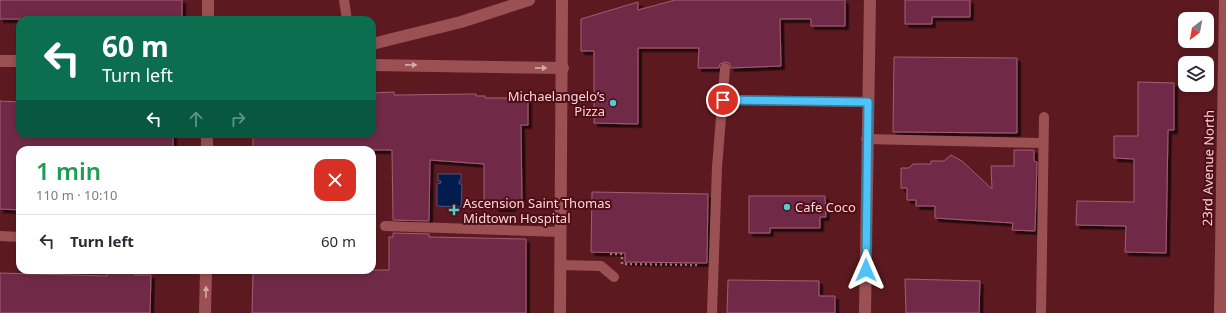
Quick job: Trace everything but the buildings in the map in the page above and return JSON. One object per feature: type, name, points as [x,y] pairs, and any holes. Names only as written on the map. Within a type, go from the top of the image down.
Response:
[{"type":"street","points":[[208,0],[208,16]]},
{"type":"street","points":[[376,43],[461,22],[529,0]]},
{"type":"street","points":[[560,313],[563,68],[562,0]]},
{"type":"street","points":[[865,313],[866,139],[870,0]]},
{"type":"street","name":"23rd Avenue North","points":[[1220,313],[1225,80],[1225,0]]},
{"type":"street","points":[[0,61],[16,61]]},
{"type":"street","points":[[376,64],[563,68]]},
{"type":"street","points":[[205,313],[206,274]]},
{"type":"lane","points":[[344,0],[346,16]]},
{"type":"lane","points":[[712,313],[717,167],[725,68]]},
{"type":"lane","points":[[723,100],[868,102]]},
{"type":"lane","points":[[1041,313],[1044,118]]},
{"type":"lane","points":[[866,139],[1043,143]]},
{"type":"lane","points":[[385,226],[561,232]]},
{"type":"lane","points":[[0,236],[16,237]]},
{"type":"lane","points":[[560,265],[601,266],[614,277]]},
{"type":"path","points":[[607,254],[622,254],[622,264],[691,265]]},
{"type":"water","points":[[438,174],[461,174],[461,181],[459,181],[459,184],[462,184],[461,207],[437,206],[437,184],[441,183],[441,181],[438,180]]},
{"type":"place","name":"Michaelangelo’s Pizza","points":[[613,103]]},
{"type":"place","name":"Cafe Coco","points":[[787,207]]},
{"type":"place","name":"Ascension Saint Thomas Midtown Hospital","points":[[454,210]]},
{"type":"route","points":[[723,100],[868,102],[866,139],[866,270]]}]
